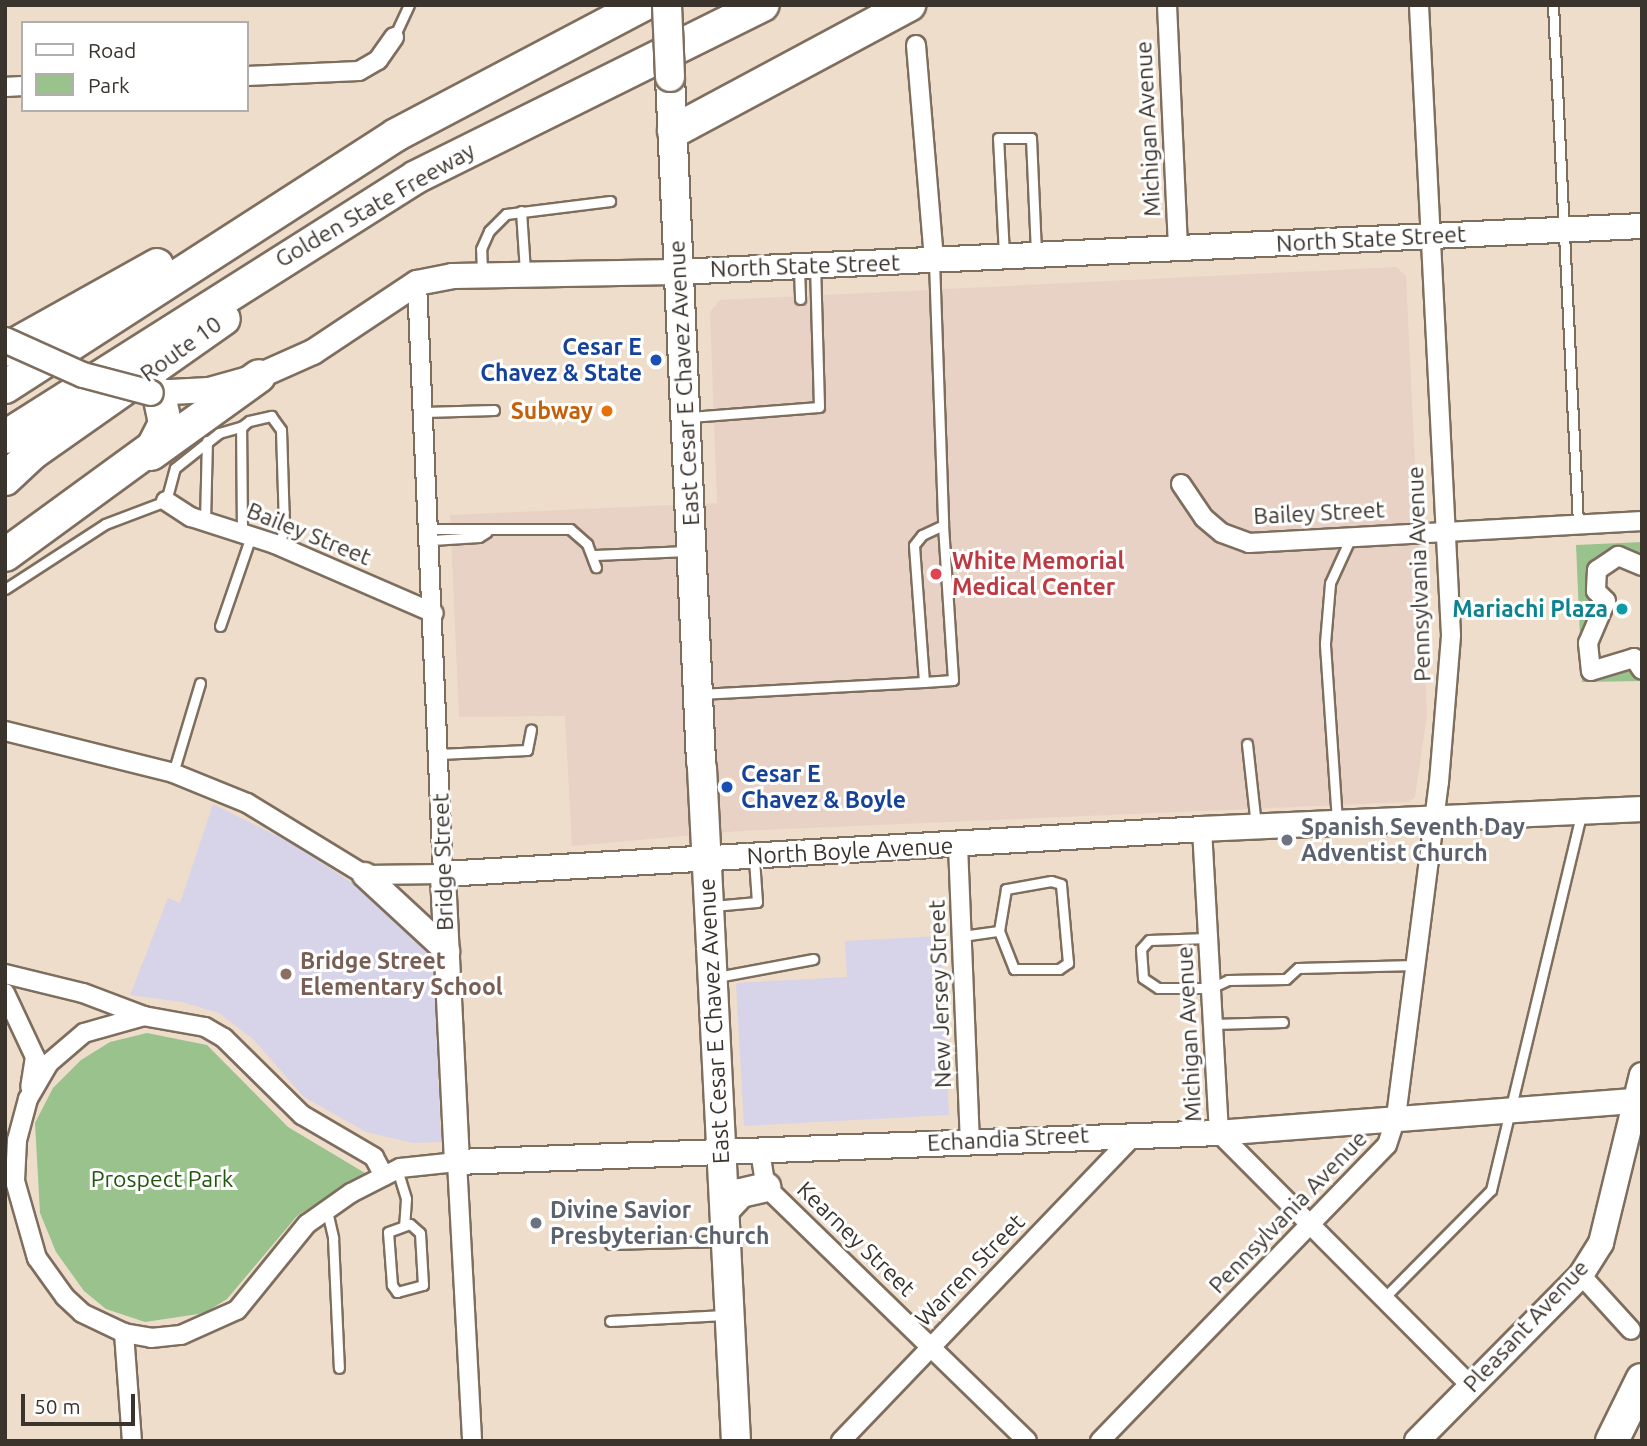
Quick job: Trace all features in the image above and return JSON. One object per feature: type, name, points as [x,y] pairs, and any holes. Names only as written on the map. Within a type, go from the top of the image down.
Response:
[{"type":"highway","name":"Golden State Freeway","points":[[5,387],[323,180],[471,92],[643,5]]},
{"type":"highway","name":"Golden State Freeway","points":[[5,437],[352,215],[479,144],[763,5]]},
{"type":"highway","points":[[674,131],[909,5]]},
{"type":"highway","points":[[5,350],[323,180]]},
{"type":"highway","name":"Route 10","points":[[5,479],[33,453],[223,320],[352,215]]},
{"type":"highway","points":[[5,555],[141,459],[163,448],[259,376]]},
{"type":"highway","points":[[141,459],[160,438],[165,423],[155,393]]},
{"type":"highway","points":[[1612,1441],[1642,1380]]},
{"type":"highway","points":[[1612,1441],[1642,1403]]},
{"type":"main road","name":"East Cesar E Chavez Avenue","points":[[667,5],[705,857],[736,1441]]},
{"type":"main road","points":[[725,1210],[741,1193],[766,1187]]},
{"type":"street","name":"Michigan Avenue","points":[[1167,5],[1178,250]]},
{"type":"street","name":"Pennsylvania Avenue","points":[[1100,1441],[1387,1145],[1395,1117],[1450,679],[1419,5]]},
{"type":"street","points":[[248,76],[359,71],[378,60],[394,37]]},
{"type":"street","points":[[916,44],[933,261]]},
{"type":"street","name":"North State Street","points":[[5,340],[83,375],[155,393],[209,390],[259,376],[313,352],[417,283],[482,274],[677,272],[933,261],[1003,249],[1036,247],[1178,250],[1642,226]]},
{"type":"street","name":"Bridge Street","points":[[417,283],[472,1441]]},
{"type":"street","name":"Bailey Street","points":[[1181,484],[1204,518],[1222,533],[1249,543],[1642,521]]},
{"type":"street","name":"Bailey Street","points":[[166,501],[205,521],[280,545],[434,613]]},
{"type":"street","points":[[1642,566],[1618,556],[1597,570],[1595,591],[1606,601],[1588,643],[1591,671],[1634,657],[1642,670]]},
{"type":"street","points":[[5,731],[173,774],[247,803],[365,875],[447,951]]},
{"type":"street","name":"North Boyle Avenue","points":[[365,875],[443,874],[1202,829],[1434,822],[1642,809]]},
{"type":"street","name":"Michigan Avenue","points":[[1202,829],[1219,1133],[1470,1385]]},
{"type":"street","name":"New Jersey Street","points":[[958,845],[970,1141]]},
{"type":"street","points":[[5,975],[83,993],[144,1016]]},
{"type":"street","points":[[5,993],[35,1057],[28,1100]]},
{"type":"street","name":"Echandia Street","points":[[391,1173],[374,1157],[302,1115],[224,1038],[205,1027],[144,1016],[84,1033],[49,1062],[28,1100],[10,1181],[26,1231],[51,1280],[82,1313],[124,1333],[151,1338],[181,1335],[237,1310],[307,1224],[391,1173],[457,1162],[722,1153],[1136,1133],[1219,1133],[1395,1117],[1634,1101]]},
{"type":"street","name":"Pleasant Avenue","points":[[1417,1441],[1581,1275],[1601,1243],[1642,1075]]},
{"type":"street","name":"Warren Street","points":[[841,1441],[1136,1133]]},
{"type":"street","name":"Kearney Street","points":[[761,1151],[766,1187],[932,1345],[1027,1441]]},
{"type":"street","points":[[1581,1275],[1631,1330]]},
{"type":"street","points":[[124,1333],[132,1441]]},
{"type":"lane","points":[[394,37],[409,5]]},
{"type":"lane","points":[[1553,5],[1578,524]]},
{"type":"lane","points":[[1003,249],[998,138],[1031,138],[1036,247]]},
{"type":"lane","points":[[482,274],[481,249],[489,231],[506,214],[610,201]]},
{"type":"lane","points":[[521,211],[525,272]]},
{"type":"lane","points":[[699,694],[953,680],[943,525],[942,431],[933,261]]},
{"type":"lane","points":[[800,299],[807,266]]},
{"type":"lane","points":[[685,418],[819,407],[807,266]]},
{"type":"lane","points":[[424,412],[494,410]]},
{"type":"lane","points":[[5,589],[105,524],[166,501],[175,468],[207,441],[271,416],[281,430],[284,526],[280,545]]},
{"type":"lane","points":[[220,626],[246,534],[243,426]]},
{"type":"lane","points":[[205,521],[207,441]]},
{"type":"lane","points":[[924,682],[914,545],[922,535],[943,525]]},
{"type":"lane","points":[[431,535],[479,537],[487,532],[570,529],[578,532],[595,555],[596,567]]},
{"type":"lane","points":[[1337,825],[1325,643],[1330,583],[1351,537]]},
{"type":"lane","points":[[595,555],[692,550]]},
{"type":"lane","points":[[173,774],[200,683]]},
{"type":"lane","points":[[439,754],[527,750],[531,729]]},
{"type":"lane","points":[[1247,744],[1256,827]]},
{"type":"lane","points":[[1383,1299],[1491,1190],[1514,1109],[1581,812]]},
{"type":"lane","points":[[708,907],[757,902],[754,856]]},
{"type":"lane","points":[[1051,881],[1061,884],[1068,963],[1059,969],[1014,969],[999,931],[1006,890],[1051,881]]},
{"type":"lane","points":[[962,936],[999,931]]},
{"type":"lane","points":[[1208,938],[1149,940],[1141,949],[1143,978],[1149,984],[1211,988],[1228,980],[1286,979],[1298,968],[1415,965]]},
{"type":"lane","points":[[712,978],[813,959]]},
{"type":"lane","points":[[1213,1024],[1283,1022]]},
{"type":"lane","points":[[391,1173],[406,1199],[404,1225]]},
{"type":"lane","points":[[327,1210],[333,1238],[339,1368]]},
{"type":"lane","points":[[404,1225],[420,1233],[423,1285],[397,1292],[392,1285],[388,1232],[404,1225]]},
{"type":"lane","points":[[610,1244],[726,1240]]},
{"type":"lane","points":[[610,1321],[730,1315]]},
{"type":"shaded area","name":"White Memorial Medical Center","points":[[1396,267],[1406,276],[1427,715],[1415,797],[1409,802],[740,831],[572,846],[565,716],[459,717],[450,515],[717,503],[710,312],[720,300]]},
{"type":"shaded area","name":"Bridge Street Elementary School","points":[[213,804],[297,846],[361,889],[433,952],[441,1142],[413,1143],[366,1132],[304,1097],[253,1039],[219,1013],[182,1002],[130,995],[168,898],[180,903]]},
{"type":"shaded area","points":[[940,936],[949,1115],[744,1126],[736,983],[847,977],[845,941]]},
{"type":"green space","points":[[1642,542],[1642,565],[1606,560],[1589,668],[1634,658],[1642,681],[1582,682],[1576,545]]},
{"type":"green space","name":"Prospect Park","points":[[147,1033],[207,1045],[288,1127],[365,1173],[297,1216],[227,1299],[205,1313],[145,1322],[106,1309],[84,1291],[56,1252],[40,1213],[35,1123],[53,1088],[81,1060],[110,1042]]},
{"type":"place","name":"Cesar E Chavez & State","points":[[656,360]]},
{"type":"place","name":"Subway","points":[[607,411]]},
{"type":"place","name":"White Memorial Medical Center","points":[[936,574]]},
{"type":"place","name":"Mariachi Plaza","points":[[1622,609]]},
{"type":"place","name":"Cesar E Chavez & Boyle","points":[[727,787]]},
{"type":"place","name":"Spanish Seventh Day Adventist Church","points":[[1287,840]]},
{"type":"place","name":"Bridge Street Elementary School","points":[[286,974]]},
{"type":"place","name":"Divine Savior Presbyterian Church","points":[[536,1223]]}]
